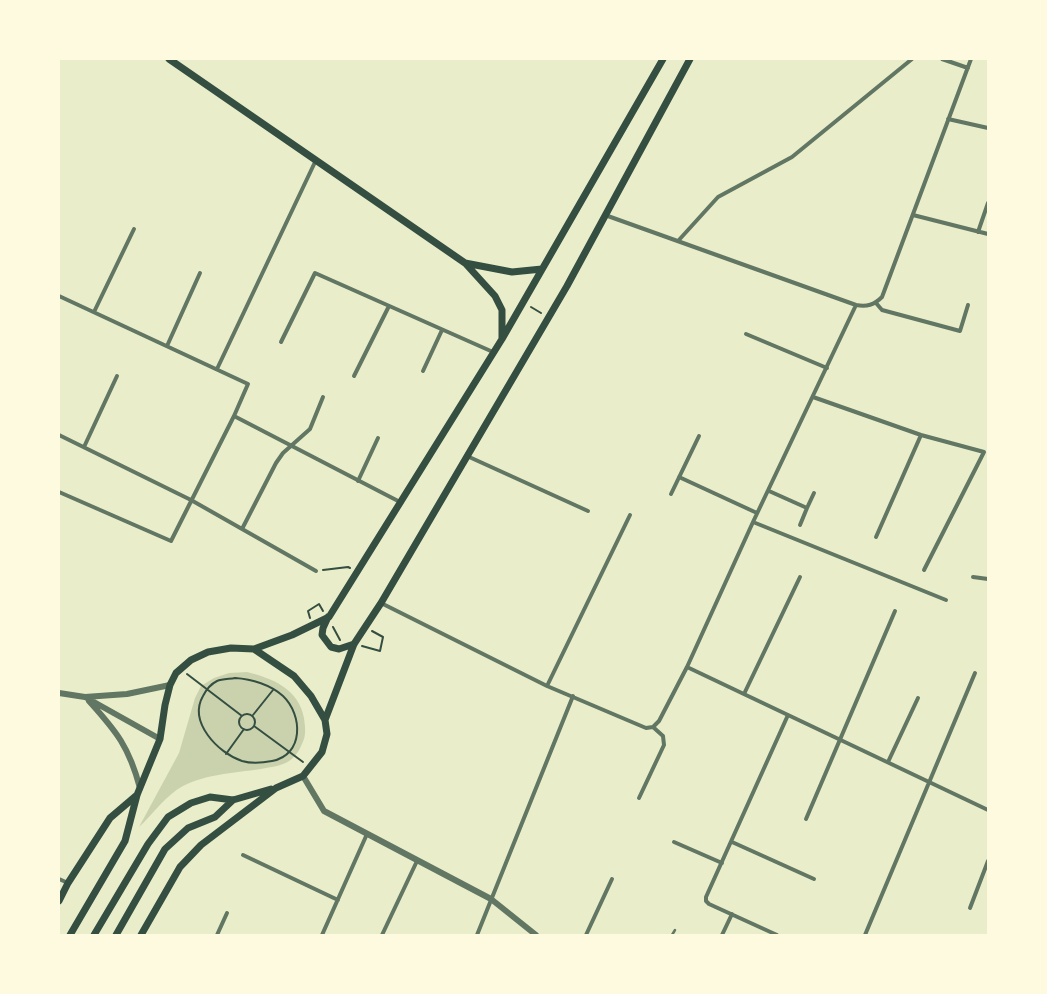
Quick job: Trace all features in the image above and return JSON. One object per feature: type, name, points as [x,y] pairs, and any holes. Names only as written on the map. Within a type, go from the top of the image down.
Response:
[{"type":"main road","points":[[169,59],[465,263],[495,296],[502,310],[502,338]]},
{"type":"main road","points":[[355,645],[339,649],[331,647],[322,635],[323,628],[356,572],[523,303],[663,59]]},
{"type":"main road","points":[[325,720],[355,645],[549,317],[690,59]]},
{"type":"main road","points":[[465,263],[512,272],[542,269]]},
{"type":"main road","points":[[70,935],[125,841],[139,791],[160,739],[170,685],[176,673],[191,660],[208,652],[231,648],[254,649],[292,635],[328,619]]},
{"type":"main road","points":[[94,935],[148,844],[168,818],[191,803],[210,797],[233,800],[276,788],[303,776],[322,752],[327,734],[325,720],[311,696],[294,676],[254,649]]},
{"type":"main road","points":[[141,935],[180,867],[201,845],[276,788]]},
{"type":"main road","points":[[59,901],[68,883],[110,818],[139,791]]},
{"type":"main road","points":[[116,935],[165,849],[188,828],[215,817],[233,800]]},
{"type":"street","points":[[678,241],[718,197],[792,157],[912,59]]},
{"type":"street","points":[[942,59],[968,68]]},
{"type":"street","points":[[605,215],[856,305],[866,306],[876,303],[882,297],[971,59]]},
{"type":"street","points":[[948,119],[988,128]]},
{"type":"street","points":[[217,370],[316,160]]},
{"type":"street","points":[[978,232],[988,203]]},
{"type":"street","points":[[913,215],[988,234]]},
{"type":"street","points":[[94,312],[134,229]]},
{"type":"street","points":[[167,346],[200,273]]},
{"type":"street","points":[[281,342],[315,273],[493,352]]},
{"type":"street","points":[[59,296],[248,384],[234,416],[171,541],[59,492]]},
{"type":"street","points":[[876,303],[882,310],[960,331],[968,305]]},
{"type":"street","points":[[381,603],[547,686],[646,728],[653,727],[659,721],[687,667],[757,513],[769,491],[856,305]]},
{"type":"street","points":[[354,376],[389,306]]},
{"type":"street","points":[[423,371],[442,330]]},
{"type":"street","points":[[746,334],[827,368]]},
{"type":"street","points":[[84,447],[117,376]]},
{"type":"street","points":[[813,396],[921,435],[984,452],[924,570]]},
{"type":"street","points":[[242,529],[282,453],[310,429],[323,397]]},
{"type":"street","points":[[234,416],[400,502]]},
{"type":"street","points":[[59,435],[191,500],[316,571]]},
{"type":"street","points":[[876,537],[921,435]]},
{"type":"street","points":[[671,494],[699,436]]},
{"type":"street","points":[[358,481],[378,438]]},
{"type":"street","points":[[467,456],[588,511]]},
{"type":"street","points":[[679,477],[757,513]]},
{"type":"street","points":[[769,491],[807,508]]},
{"type":"street","points":[[800,525],[814,493]]},
{"type":"street","points":[[547,686],[630,514]]},
{"type":"street","points":[[753,522],[946,600]]},
{"type":"street","points":[[973,577],[988,579]]},
{"type":"street","points":[[744,694],[800,578]]},
{"type":"street","points":[[806,819],[895,611]]},
{"type":"street","points":[[687,667],[988,810]]},
{"type":"street","points":[[865,935],[928,781],[975,673]]},
{"type":"street","points":[[59,693],[85,697],[127,694],[170,685]]},
{"type":"street","points":[[477,935],[573,696]]},
{"type":"street","points":[[85,697],[160,739]]},
{"type":"street","points":[[85,697],[108,721],[124,742],[134,768],[139,791]]},
{"type":"street","points":[[888,762],[918,698]]},
{"type":"street","points":[[777,935],[709,904],[706,901],[706,897],[788,715]]},
{"type":"street","points":[[639,798],[664,745],[663,736],[653,727]]},
{"type":"street","points":[[303,776],[324,811],[491,899],[536,935]]},
{"type":"street","points":[[322,935],[367,834]]},
{"type":"street","points":[[674,842],[722,863]]},
{"type":"street","points":[[732,842],[814,879]]},
{"type":"street","points":[[243,855],[338,900]]},
{"type":"street","points":[[382,935],[417,860]]},
{"type":"street","points":[[970,908],[988,861]]},
{"type":"street","points":[[59,878],[68,883]]},
{"type":"street","points":[[586,935],[612,880]]},
{"type":"street","points":[[217,935],[227,913]]},
{"type":"street","points":[[722,935],[732,914]]},
{"type":"lane","points":[[672,935],[675,930]]},
{"type":"path","points":[[523,303],[549,317]]},
{"type":"path","points":[[316,571],[348,567],[356,572]]},
{"type":"path","points":[[308,610],[319,604],[341,642]]},
{"type":"path","points":[[355,645],[380,651],[383,636]]},
{"type":"path","points":[[181,668],[207,690],[242,716]]},
{"type":"path","points":[[235,678],[249,679],[273,689],[283,696],[293,709],[296,721],[297,741],[290,752],[280,760],[261,764],[243,761],[226,754],[213,741],[203,727],[199,715],[199,703],[207,690],[218,681],[235,678]]},
{"type":"path","points":[[253,716],[273,689]]},
{"type":"path","points":[[242,716],[249,714],[253,716]]},
{"type":"path","points":[[242,716],[239,723],[244,729]]},
{"type":"path","points":[[253,716],[255,723],[254,726]]},
{"type":"path","points":[[226,754],[244,729],[249,729],[254,726]]},
{"type":"path","points":[[254,726],[310,767]]},
{"type":"green space","points":[[247,672],[266,678],[283,686],[296,699],[304,718],[305,731],[304,739],[296,754],[289,761],[278,766],[203,778],[183,786],[165,800],[139,827],[179,753],[195,698],[201,686],[214,678],[229,673]]}]
